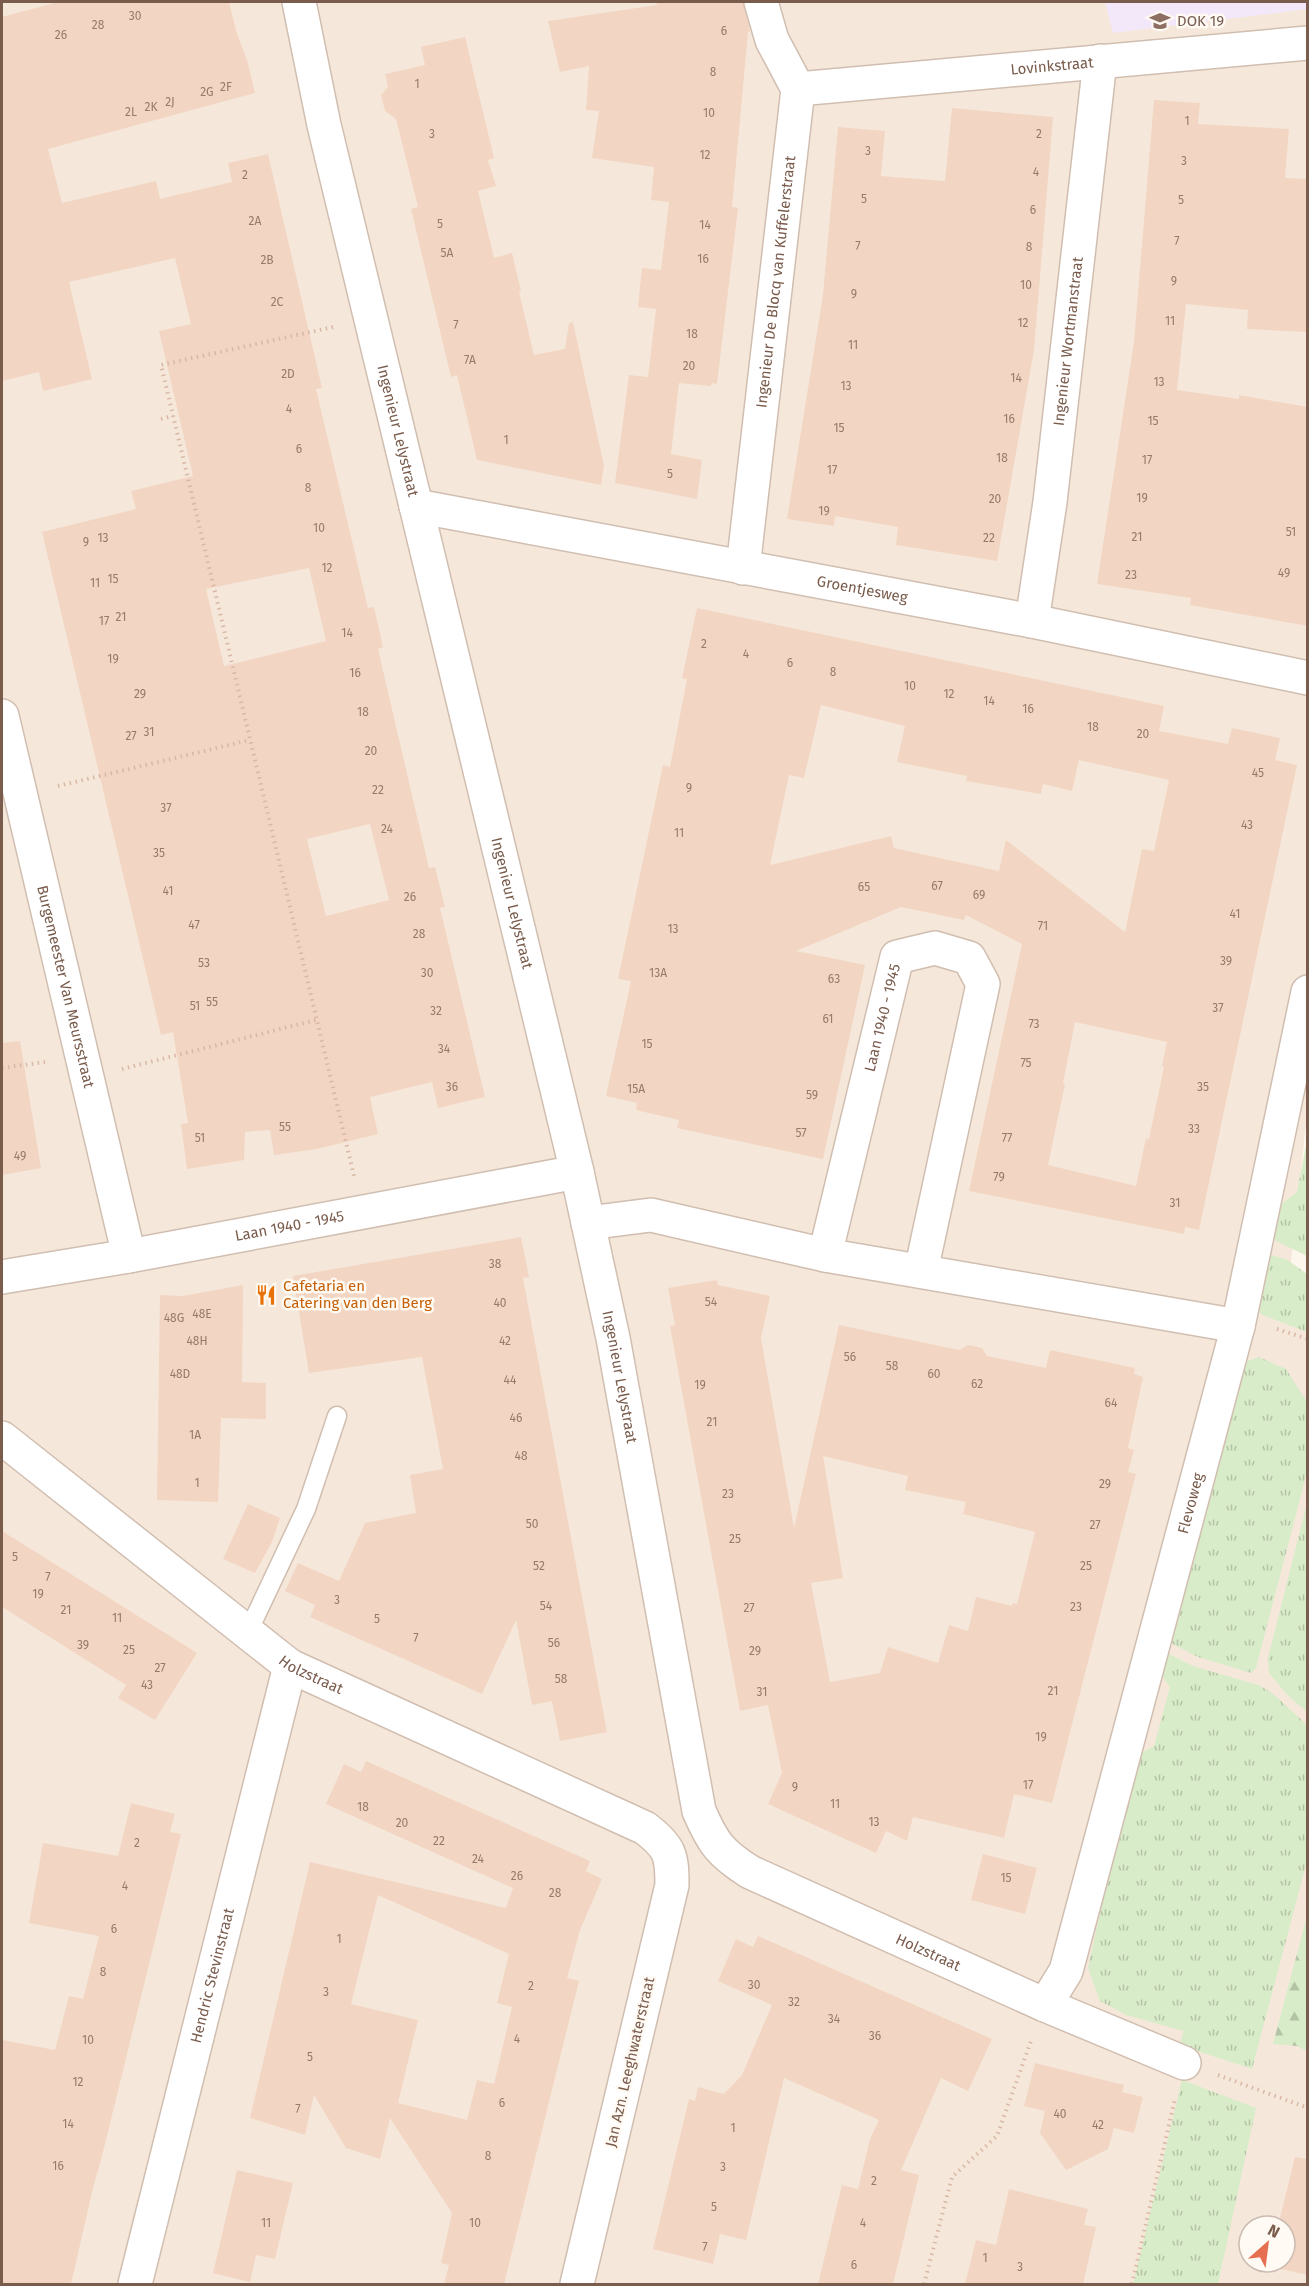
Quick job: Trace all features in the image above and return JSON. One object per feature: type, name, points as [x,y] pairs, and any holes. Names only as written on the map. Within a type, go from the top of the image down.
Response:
[{"type":"street","name":"Ingenieur Lelystraat","points":[[299,2],[324,125],[577,1172],[617,1361],[699,1811]]},
{"type":"street","points":[[761,2],[772,40],[798,89]]},
{"type":"street","name":"Lovinkstraat","points":[[798,89],[1308,43]]},
{"type":"street","name":"Ingenieur Wortmanstraat","points":[[1032,621],[1050,502],[1100,61]]},
{"type":"street","name":"Ingenieur De Blocq van Kuffelerstraat","points":[[743,568],[798,89]]},
{"type":"street","name":"Groentjesweg","points":[[416,506],[1032,621],[1308,678]]},
{"type":"street","name":"Burgemeester Van Meursstraat","points":[[2,716],[129,1256]]},
{"type":"street","name":"Laan 1940 - 1945","points":[[825,1255],[897,957],[935,948],[969,958],[983,984],[921,1271]]},
{"type":"street","name":"Flevoweg","points":[[1045,2005],[1065,1971],[1238,1326],[1308,993]]},
{"type":"street","name":"Laan 1940 - 1945","points":[[2,1277],[129,1256],[577,1172]]},
{"type":"street","points":[[588,1223],[651,1215],[825,1255],[1238,1326]]},
{"type":"street","name":"Holzstraat","points":[[2,1438],[290,1666],[645,1828],[662,1841]]},
{"type":"street","name":"Hendric Stevinstraat","points":[[135,2284],[290,1666]]},
{"type":"street","name":"Holzstraat","points":[[699,1811],[711,1838],[729,1858],[750,1872],[1045,2005],[1184,2063]]},
{"type":"street","name":"Jan Azn. Leeghwaterstraat","points":[[577,2284],[672,1885],[672,1861],[662,1841]]},
{"type":"lane","points":[[248,1632],[306,1509],[336,1416]]},
{"type":"path","points":[[363,1212],[161,365],[372,319]]},
{"type":"path","points":[[161,419],[173,416]]},
{"type":"path","points":[[20,796],[250,740]]},
{"type":"path","points":[[87,1078],[316,1020]]},
{"type":"path","points":[[924,2284],[952,2177],[997,2136],[1045,2005]]},
{"type":"path","points":[[1131,2284],[1184,2063],[1308,2108]]},
{"type":"shaded area","points":[[2,2],[1307,2],[1308,1105],[1289,1280],[1308,1284],[1307,2284],[2,2284]]},
{"type":"shaded area","name":"DOK 19","points":[[1105,2],[1307,2],[1308,9],[1113,33]]},
{"type":"green space","points":[[1307,1140],[1307,1256],[1270,1238],[1276,1208],[1297,1192]]},
{"type":"green space","points":[[1266,1254],[1286,1259],[1307,1274],[1307,1332],[1262,1315],[1255,1303]]},
{"type":"green space","points":[[1259,1357],[1286,1369],[1307,1402],[1308,1468],[1256,1668],[1251,1673],[1198,1657],[1169,1642],[1239,1364]]},
{"type":"green space","points":[[1307,1503],[1308,1712],[1288,1696],[1269,1673],[1268,1658]]},
{"type":"green space","points":[[1165,1652],[1193,1666],[1258,1685],[1271,1692],[1307,1725],[1307,1861],[1252,2069],[1179,2045],[1184,2031],[1126,2015],[1100,2001],[1088,1968],[1141,1753],[1154,1746],[1170,1687],[1160,1673]]},
{"type":"green space","points":[[1307,1916],[1308,2051],[1297,2046],[1273,2044]]},
{"type":"green space","points":[[1182,2080],[1256,2108],[1218,2284],[1133,2284]]},
{"type":"building","points":[[58,2],[229,2],[255,93],[48,149],[62,203],[156,181],[160,199],[232,182],[228,163],[268,154],[322,388],[316,389],[368,608],[374,607],[383,647],[378,649],[429,868],[435,867],[445,907],[440,908],[485,1097],[438,1108],[432,1082],[370,1097],[378,1134],[317,1149],[274,1155],[270,1130],[245,1132],[244,1160],[187,1169],[181,1124],[188,1123],[173,1032],[161,1035],[42,532],[136,509],[131,491],[193,476],[159,331],[191,324],[175,258],[69,282],[92,379],[43,391],[39,372],[2,381],[2,17]],"holes":[[[309,568],[326,641],[224,666],[206,589]],[[370,824],[389,900],[326,916],[307,839]]]},
{"type":"building","points":[[656,2],[743,2],[750,31],[748,32],[732,207],[738,208],[717,384],[711,383],[711,386],[679,383],[671,454],[702,460],[697,499],[615,483],[629,375],[648,377],[656,309],[638,307],[642,268],[661,270],[669,202],[651,200],[654,167],[592,158],[599,111],[586,110],[589,66],[560,72],[548,21],[657,5]]},
{"type":"building","points":[[465,37],[494,158],[488,160],[496,186],[478,191],[494,258],[512,253],[534,355],[565,349],[569,323],[573,322],[604,466],[601,485],[477,460],[457,375],[451,377],[411,209],[418,207],[396,119],[385,111],[381,95],[388,87],[385,74],[425,65],[421,47]]},
{"type":"building","points":[[1154,100],[1200,103],[1198,124],[1289,129],[1285,178],[1308,179],[1308,332],[1247,329],[1248,310],[1186,304],[1177,390],[1239,399],[1239,395],[1308,407],[1308,626],[1190,605],[1191,598],[1097,584],[1134,342]]},
{"type":"building","points":[[952,108],[1053,117],[1034,350],[997,561],[896,545],[898,527],[835,516],[834,526],[787,519],[823,295],[838,127],[885,131],[881,176],[945,181]]},
{"type":"building","points":[[697,608],[1164,706],[1159,731],[1228,744],[1232,728],[1280,738],[1275,760],[1297,765],[1199,1230],[1185,1227],[1184,1234],[969,1191],[1022,944],[966,915],[964,920],[901,907],[796,951],[865,965],[823,1159],[677,1128],[679,1120],[636,1110],[637,1103],[606,1096],[631,981],[618,979],[663,765],[670,767],[687,679],[682,678]],"holes":[[[821,705],[905,726],[897,762],[967,776],[966,781],[1041,794],[1043,784],[1072,791],[1079,760],[1169,780],[1154,851],[1142,849],[1125,932],[1006,840],[999,871],[894,848],[891,836],[770,865],[789,775],[804,778]],[[1075,1022],[1167,1042],[1149,1139],[1146,1138],[1136,1186],[1048,1165]]]},
{"type":"building","points":[[20,1041],[41,1168],[2,1175],[2,1043]]},
{"type":"building","points":[[521,1237],[529,1277],[523,1278],[607,1732],[560,1741],[552,1701],[532,1705],[516,1620],[482,1694],[310,1617],[315,1605],[285,1591],[298,1563],[339,1581],[365,1523],[416,1513],[410,1475],[443,1469],[422,1357],[309,1373],[293,1276]]},
{"type":"building","points":[[717,1280],[718,1285],[770,1296],[761,1338],[794,1528],[839,1325],[959,1350],[968,1345],[982,1348],[987,1356],[1046,1368],[1050,1350],[1135,1368],[1134,1374],[1143,1377],[1128,1448],[1134,1450],[1128,1472],[1136,1474],[1052,1803],[1014,1794],[1004,1838],[913,1817],[907,1841],[886,1831],[876,1853],[768,1804],[782,1773],[768,1705],[740,1711],[670,1326],[675,1325],[668,1288]],"holes":[[[823,1456],[908,1476],[905,1490],[966,1502],[963,1514],[1035,1532],[1017,1604],[1013,1603],[1012,1606],[976,1597],[968,1631],[949,1625],[938,1663],[888,1647],[880,1673],[830,1682],[811,1583],[843,1578]]]},
{"type":"building","points":[[243,1285],[242,1382],[266,1383],[266,1419],[221,1418],[218,1502],[157,1500],[160,1295],[183,1296]]},
{"type":"building","points":[[248,1504],[280,1518],[272,1542],[255,1573],[223,1559]]},
{"type":"building","points":[[2,1531],[197,1653],[155,1720],[118,1698],[126,1685],[2,1607]]},
{"type":"building","points":[[366,1761],[590,1861],[586,1871],[602,1879],[580,1930],[567,1978],[579,1981],[504,2284],[444,2284],[449,2265],[441,2263],[452,2213],[390,2118],[380,2159],[346,2148],[314,2095],[305,2135],[250,2118],[310,1862],[506,1908],[513,1888],[326,1804],[344,1764],[361,1772]],"holes":[[[378,1895],[509,1954],[497,2003],[512,2007],[494,2084],[477,2080],[467,2120],[398,2103],[418,2020],[351,2004]]]},
{"type":"building","points":[[131,1803],[175,1814],[170,1832],[181,1834],[71,2284],[2,2284],[2,2040],[55,2050],[69,1996],[83,1999],[99,1936],[29,1923],[43,1843],[118,1856]]},
{"type":"building","points":[[983,1854],[1037,1868],[1025,1914],[971,1900]]},
{"type":"building","points":[[758,1936],[992,2039],[968,2091],[941,2078],[901,2170],[919,2175],[893,2284],[818,2284],[842,2185],[858,2189],[870,2139],[879,2120],[784,2078],[746,2240],[720,2234],[713,2264],[653,2249],[689,2099],[695,2101],[698,2087],[724,2094],[742,2075],[772,2005],[718,1981],[736,1939],[753,1947]]},
{"type":"building","points":[[1035,2063],[1124,2085],[1122,2092],[1143,2097],[1134,2133],[1114,2128],[1108,2149],[1066,2170],[1040,2133],[1045,2111],[1024,2106]]},
{"type":"building","points":[[1295,2157],[1308,2159],[1308,2275],[1297,2273],[1297,2214],[1281,2214]]},
{"type":"building","points":[[237,2170],[293,2183],[275,2259],[256,2255],[250,2282],[213,2273]]},
{"type":"building","points":[[1009,2189],[1088,2209],[1084,2225],[1096,2227],[1083,2284],[965,2284],[976,2240],[996,2245]]},
{"type":"place","name":"DOK 19","points":[[1160,21]]},
{"type":"place","name":"Cafetaria en Catering van den Berg","points":[[266,1295]]}]
